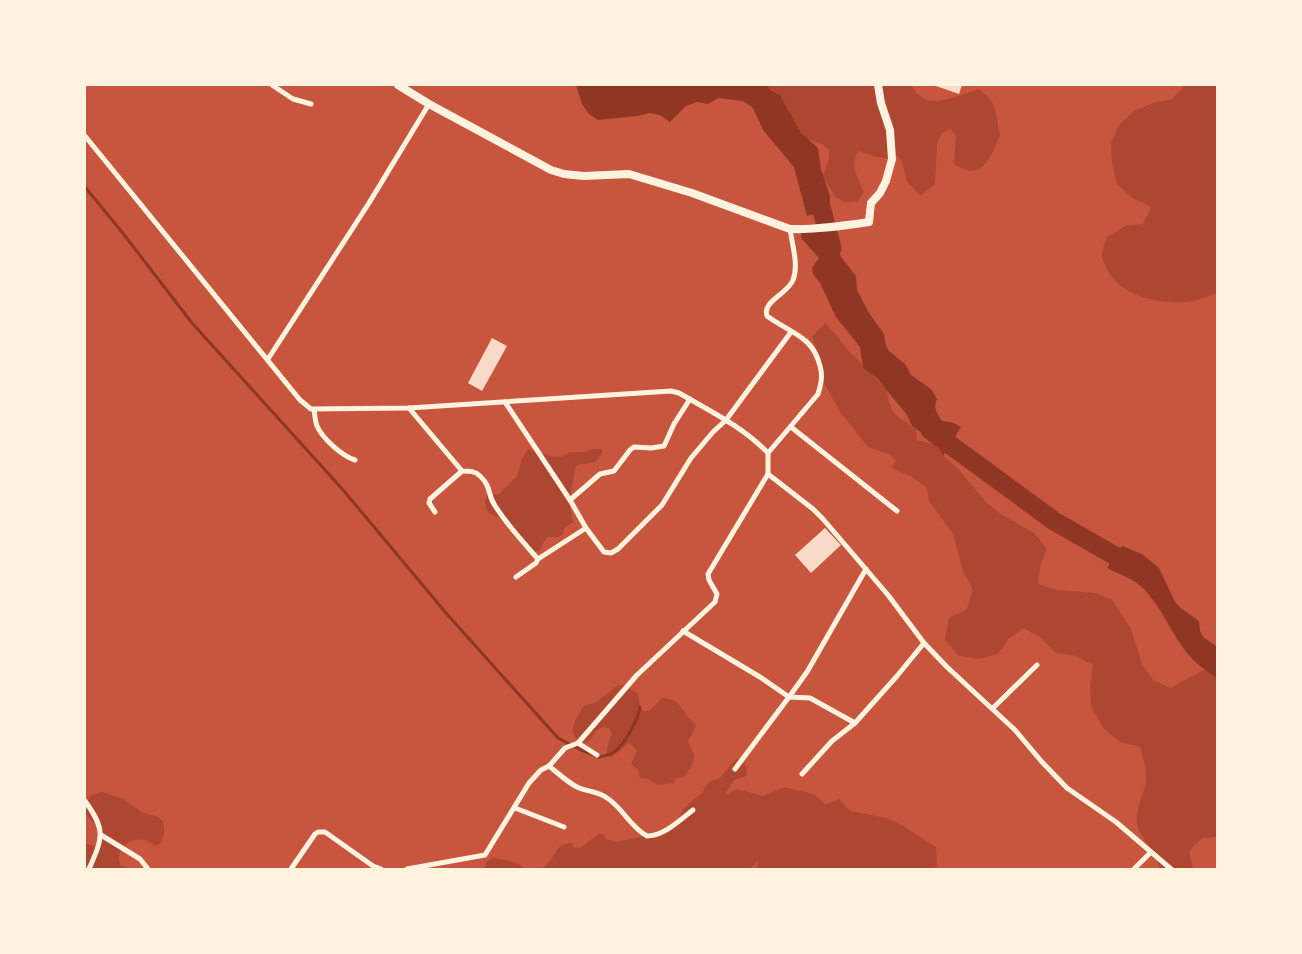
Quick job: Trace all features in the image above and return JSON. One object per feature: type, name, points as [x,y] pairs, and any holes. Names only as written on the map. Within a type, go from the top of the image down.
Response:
[{"type":"street","points":[[272,85],[293,99],[310,104]]},
{"type":"street","points":[[398,85],[429,104],[558,172],[584,176],[618,174],[636,176],[692,193],[790,228],[800,229],[869,222],[871,203],[880,193],[886,181],[892,159],[890,130],[881,103],[878,85]]},
{"type":"street","points":[[268,359],[429,104]]},
{"type":"street","points":[[85,136],[300,400],[314,410],[409,408],[671,390],[726,420],[759,444],[768,453]]},
{"type":"street","points":[[407,869],[486,855],[529,783],[565,748],[577,743],[637,675],[715,602],[717,594],[708,580],[708,574],[768,474],[768,453],[818,394],[822,384],[817,353],[809,343],[767,316],[767,306],[787,289],[794,280],[796,266],[790,228]]},
{"type":"street","points":[[505,402],[570,500],[586,528],[604,552],[610,553],[618,549],[662,505],[691,458],[712,432],[726,420],[791,332]]},
{"type":"street","points":[[570,500],[600,474],[614,471],[634,447],[651,448],[664,446],[674,424],[690,399]]},
{"type":"street","points":[[409,408],[462,471]]},
{"type":"street","points":[[314,410],[321,431],[344,456],[355,460]]},
{"type":"street","points":[[791,427],[897,511]]},
{"type":"street","points":[[435,512],[430,504],[430,499],[462,471],[473,471],[482,478],[490,492],[492,502],[538,559]]},
{"type":"street","points":[[768,474],[814,510],[888,595],[924,643],[946,667],[1015,730],[1067,788],[1116,822],[1171,869]]},
{"type":"street","points":[[516,577],[536,563],[538,559],[586,528]]},
{"type":"street","points":[[735,769],[807,672],[866,569]]},
{"type":"street","points":[[684,631],[760,676],[789,697],[810,698],[855,723]]},
{"type":"street","points":[[802,774],[832,741],[855,723],[924,643]]},
{"type":"street","points":[[993,708],[1037,665]]},
{"type":"street","points":[[577,743],[597,755]]},
{"type":"street","points":[[548,766],[576,787],[601,794],[608,798],[620,809],[635,829],[647,836],[662,832],[693,810]]},
{"type":"street","points":[[85,801],[100,827],[101,835],[98,850],[89,869]]},
{"type":"street","points":[[515,808],[564,827]]},
{"type":"street","points":[[291,869],[314,834],[325,832],[372,866],[381,869]]},
{"type":"street","points":[[101,835],[140,859],[148,869]]},
{"type":"street","points":[[1134,869],[1151,852]]},
{"type":"shaded area","points":[[576,85],[767,85],[771,91],[780,95],[801,133],[818,148],[821,169],[830,196],[829,210],[807,216],[794,167],[763,130],[753,108],[743,101],[718,98],[708,104],[697,102],[686,106],[670,122],[660,115],[649,113],[598,120],[589,114],[582,104]]},
{"type":"shaded area","points":[[759,85],[911,85],[923,98],[937,101],[978,89],[993,104],[1000,136],[992,154],[984,165],[979,169],[968,170],[954,164],[956,135],[950,129],[942,133],[937,143],[935,185],[920,196],[907,181],[902,162],[897,155],[892,159],[876,157],[858,151],[855,167],[864,192],[858,201],[845,202],[836,197],[823,176],[829,159],[829,150],[822,144],[801,137],[786,104]]},
{"type":"shaded area","points":[[1185,85],[1217,85],[1217,293],[1187,302],[1172,302],[1138,295],[1119,284],[1111,276],[1102,259],[1102,254],[1107,237],[1125,226],[1143,224],[1151,207],[1133,198],[1117,185],[1112,163],[1111,143],[1119,125],[1134,111],[1153,103],[1172,99]]},
{"type":"shaded area","points":[[832,229],[841,257],[856,276],[857,290],[869,313],[884,334],[889,351],[905,364],[911,375],[931,389],[937,399],[937,413],[942,421],[954,423],[961,427],[943,456],[938,445],[912,426],[907,415],[876,377],[863,368],[860,347],[836,317],[820,283],[813,274],[812,268],[819,258],[801,238],[801,230]]},
{"type":"shaded area","points":[[825,323],[863,368],[871,373],[887,389],[892,410],[899,418],[916,429],[917,440],[938,445],[943,456],[959,470],[987,503],[1001,514],[1034,533],[1047,549],[1040,566],[1038,584],[1057,590],[1094,593],[1111,599],[1131,629],[1142,664],[1153,680],[1170,688],[1204,670],[1217,669],[1217,837],[1202,838],[1189,851],[1193,869],[1159,869],[1155,856],[1138,830],[1138,810],[1146,779],[1140,747],[1120,742],[1103,728],[1091,706],[1090,686],[1093,665],[1076,656],[1056,653],[1042,639],[1024,628],[1008,639],[998,654],[979,659],[959,656],[945,640],[949,618],[967,609],[973,590],[963,571],[953,534],[929,501],[927,488],[910,476],[891,468],[896,460],[888,454],[868,447],[841,413],[818,373],[820,359],[812,337]]},
{"type":"shaded area","points":[[528,449],[560,457],[570,452],[602,449],[602,454],[595,462],[577,465],[572,484],[570,505],[573,522],[564,528],[563,534],[559,537],[547,537],[539,551],[534,552],[523,547],[500,518],[489,513],[485,502],[487,496],[499,494],[517,476],[522,459]]},
{"type":"shaded area","points":[[1122,546],[1142,554],[1159,568],[1175,602],[1199,621],[1202,635],[1217,647],[1217,678],[1201,667],[1187,653],[1156,604],[1140,585],[1107,568]]},
{"type":"shaded area","points":[[618,685],[624,685],[638,694],[640,707],[643,711],[649,711],[662,698],[671,699],[678,704],[695,724],[696,726],[688,742],[694,759],[685,776],[676,778],[674,783],[658,785],[648,779],[640,778],[638,770],[631,764],[637,751],[633,746],[628,743],[611,758],[607,754],[612,734],[609,728],[603,727],[598,730],[586,742],[580,742],[577,739],[573,726],[584,706],[595,703]]},
{"type":"shaded area","points":[[736,759],[742,761],[745,765],[747,770],[746,776],[734,780],[724,796],[737,789],[763,796],[784,787],[812,794],[825,805],[839,799],[850,811],[887,818],[936,847],[937,865],[934,869],[757,869],[758,860],[750,869],[541,869],[546,866],[562,846],[572,843],[575,848],[581,847],[599,834],[604,834],[606,839],[616,842],[661,833],[676,824],[684,808],[702,793],[709,782],[720,778]]},
{"type":"shaded area","points":[[102,792],[124,799],[142,812],[158,817],[163,822],[164,834],[160,844],[155,846],[147,841],[133,841],[128,843],[121,851],[119,861],[121,866],[134,869],[95,869],[85,864],[85,843],[96,846],[101,845],[103,833],[87,816],[85,807],[90,796]]},
{"type":"shaded area","points":[[493,858],[514,862],[524,869],[484,869],[487,861]]},
{"type":"building","points":[[933,85],[962,85],[959,94]]},
{"type":"building","points":[[492,338],[507,346],[482,391],[468,383]]},
{"type":"building","points":[[825,528],[841,545],[811,573],[795,555]]},
{"type":"waterway","points":[[85,187],[192,323],[344,491],[446,613],[558,738],[599,757],[611,754],[627,738],[640,707]]},
{"type":"waterway","points":[[816,188],[832,248]]},
{"type":"waterway","points":[[930,430],[1054,521],[1138,569]]}]
